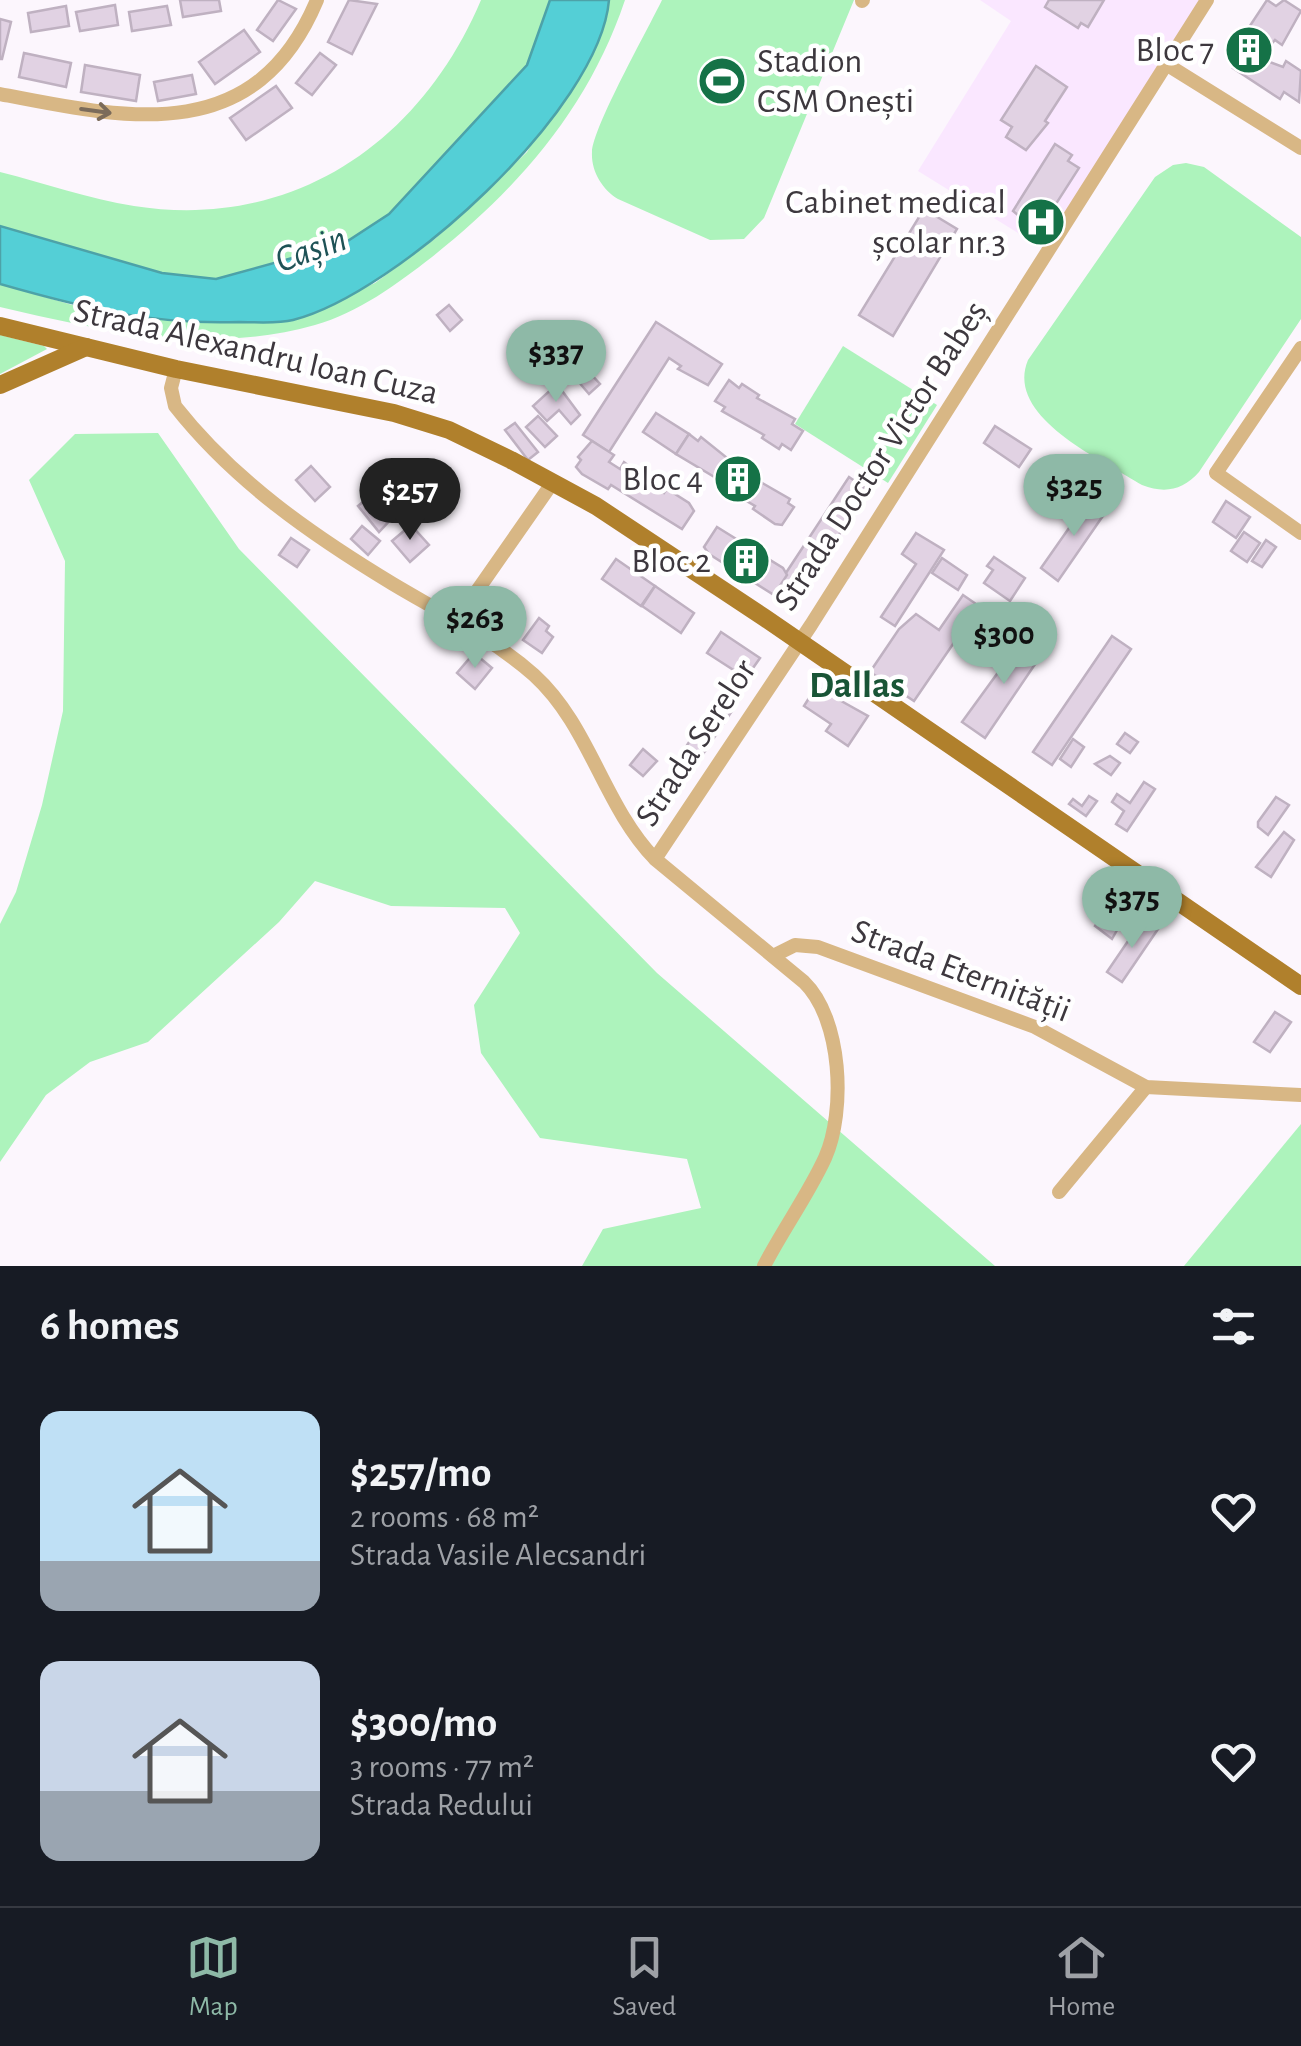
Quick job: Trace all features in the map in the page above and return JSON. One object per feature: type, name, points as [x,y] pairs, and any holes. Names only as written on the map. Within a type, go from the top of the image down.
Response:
[{"type":"main road","name":"Strada Alexandru Ioan Cuza","points":[[0,326],[176,370],[434,424],[553,482],[799,640],[1301,986]]},
{"type":"main road","points":[[0,385],[86,347]]},
{"type":"street","points":[[0,94],[122,115],[161,117],[200,112],[236,97],[265,74],[299,36],[317,0]]},
{"type":"street","name":"Strada Doctor Victor Babeș","points":[[799,640],[1206,0]]},
{"type":"street","points":[[1166,64],[1301,148]]},
{"type":"street","points":[[1301,348],[1216,473],[1301,534]]},
{"type":"street","points":[[176,370],[171,388],[175,406],[278,509],[509,655],[554,696],[574,723],[631,829],[655,859]]},
{"type":"street","points":[[456,621],[553,482]]},
{"type":"street","name":"Strada Serelor","points":[[764,1266],[824,1160],[836,1094],[827,1012],[813,991],[655,859],[799,640]]},
{"type":"street","name":"Strada Eternității","points":[[773,956],[796,945],[818,947],[1035,1027],[1146,1087],[1301,1096]]},
{"type":"street","points":[[1059,1192],[1146,1087]]},
{"type":"shaded area","points":[[980,0],[1207,0],[1047,251],[918,171],[1011,21]]},
{"type":"green space","points":[[481,0],[550,0],[527,65],[389,214],[343,244],[216,279],[162,273],[0,226],[0,172],[117,203],[192,210],[247,204],[298,189],[345,166],[387,134],[424,96],[455,51]]},
{"type":"green space","points":[[609,0],[625,0],[610,39],[571,110],[548,142],[464,230],[362,305],[315,325],[276,334],[196,339],[117,331],[0,307],[0,284],[100,313],[292,320],[375,283],[436,238],[527,152],[607,17]]},
{"type":"green space","name":"Stadion CSM Onești","points":[[662,0],[854,0],[764,218],[744,239],[710,240],[618,199],[602,185],[596,173],[592,152],[601,122]]},
{"type":"green space","points":[[1173,165],[1204,167],[1301,237],[1301,319],[1199,472],[1173,489],[1158,489],[1142,485],[1061,434],[1030,400],[1024,381],[1028,360],[1155,177]]},
{"type":"green space","points":[[0,335],[44,346],[47,349],[0,374]]},
{"type":"green space","points":[[843,346],[937,405],[888,483],[795,424]]},
{"type":"green space","points":[[158,433],[239,549],[657,973],[995,1266],[582,1266],[603,1229],[701,1208],[687,1159],[540,1138],[481,1053],[474,1005],[520,933],[505,908],[391,906],[315,881],[279,922],[148,1042],[90,1062],[46,1095],[0,1162],[0,924],[16,892],[42,805],[63,711],[65,561],[29,480],[75,434]]},
{"type":"green space","points":[[1301,1124],[1301,1266],[1184,1266]]},
{"type":"water","points":[[550,0],[609,0],[597,44],[570,93],[532,143],[486,192],[385,274],[336,303],[280,322],[176,321],[89,307],[0,284],[0,226],[162,273],[216,279],[343,244],[389,214],[527,65]]},
{"type":"building","points":[[180,0],[219,0],[221,11],[183,17]]},
{"type":"building","points":[[278,0],[296,9],[273,41],[257,30]]},
{"type":"building","points":[[349,0],[377,4],[352,54],[328,42]]},
{"type":"building","points":[[1049,0],[1104,0],[1088,27],[1081,23],[1078,28],[1045,7]]},
{"type":"building","name":"Bloc 7","points":[[1267,0],[1276,6],[1284,0],[1301,11],[1282,45],[1275,40],[1259,58],[1283,67],[1286,61],[1301,71],[1299,102],[1284,92],[1280,99],[1233,68],[1239,58],[1232,53]]},
{"type":"building","points":[[115,5],[118,25],[80,31],[76,12]]},
{"type":"building","points":[[66,6],[69,26],[31,32],[28,13]]},
{"type":"building","points":[[167,6],[171,25],[132,31],[129,12]]},
{"type":"building","points":[[0,19],[11,22],[2,59],[0,59]]},
{"type":"building","points":[[244,30],[260,52],[215,84],[199,62]]},
{"type":"building","points":[[24,53],[71,63],[66,87],[19,77]]},
{"type":"building","points":[[320,53],[336,65],[312,95],[296,83]]},
{"type":"building","points":[[85,65],[140,75],[136,101],[81,92]]},
{"type":"building","points":[[1036,66],[1067,87],[1045,121],[1048,123],[1026,150],[1006,137],[1012,127],[1001,120]]},
{"type":"building","points":[[192,75],[196,94],[158,101],[154,82]]},
{"type":"building","points":[[276,86],[292,108],[246,140],[230,118]]},
{"type":"building","points":[[1055,144],[1072,155],[1068,161],[1079,168],[1038,232],[1013,211]]},
{"type":"building","points":[[924,209],[957,229],[893,336],[859,315]]},
{"type":"building","points":[[449,305],[462,320],[450,331],[437,315]]},
{"type":"building","points":[[656,322],[722,364],[708,385],[678,369],[681,366],[669,358],[609,452],[583,435]]},
{"type":"building","points":[[588,371],[600,384],[589,394],[577,380]]},
{"type":"building","points":[[729,380],[739,388],[742,384],[759,395],[757,398],[795,419],[792,424],[803,431],[791,450],[782,444],[779,449],[762,438],[764,435],[722,411],[725,407],[715,401]]},
{"type":"building","points":[[557,384],[580,415],[571,424],[559,410],[547,421],[533,406]]},
{"type":"building","points":[[656,413],[689,434],[676,454],[643,432]]},
{"type":"building","points":[[538,416],[557,436],[545,447],[526,427]]},
{"type":"building","points":[[515,423],[538,452],[528,460],[505,430]]},
{"type":"building","points":[[995,426],[1031,449],[1019,467],[984,443]]},
{"type":"building","name":"Bloc 4","points":[[689,434],[698,441],[701,437],[732,462],[734,459],[759,476],[757,480],[790,499],[788,503],[794,507],[782,525],[775,524],[753,509],[755,506],[719,485],[721,481],[676,454]]},
{"type":"building","points":[[592,441],[614,455],[609,462],[620,469],[624,462],[664,493],[667,489],[689,503],[694,511],[682,529],[611,485],[608,489],[582,474],[576,467],[581,460],[578,457]]},
{"type":"building","points":[[311,466],[330,487],[315,501],[296,480]]},
{"type":"building","points":[[849,477],[868,490],[800,595],[780,582]]},
{"type":"building","points":[[376,491],[395,515],[379,532],[358,506]]},
{"type":"building","points":[[1090,498],[1107,510],[1058,581],[1041,568]]},
{"type":"building","points":[[1226,501],[1250,517],[1236,538],[1213,522]]},
{"type":"building","points":[[411,525],[429,545],[410,562],[392,541]]},
{"type":"building","points":[[362,526],[380,541],[368,555],[351,539]]},
{"type":"building","name":"Bloc 2","points":[[717,527],[783,568],[787,575],[774,595],[709,554],[704,547]]},
{"type":"building","points":[[1244,532],[1260,543],[1247,562],[1231,551]]},
{"type":"building","points":[[916,533],[944,550],[895,626],[881,617],[916,564],[902,554]]},
{"type":"building","points":[[291,538],[309,550],[297,567],[279,555]]},
{"type":"building","points":[[1266,540],[1276,547],[1262,567],[1252,561]]},
{"type":"building","points":[[994,557],[1025,578],[1010,601],[984,583],[993,570],[987,566]]},
{"type":"building","points":[[942,558],[967,575],[958,590],[932,573]]},
{"type":"building","points":[[616,559],[655,586],[641,606],[602,579]]},
{"type":"building","points":[[655,586],[694,613],[681,633],[642,606]]},
{"type":"building","points":[[963,595],[979,606],[914,701],[870,672],[899,629],[916,614],[939,630]]},
{"type":"building","points":[[539,618],[549,626],[546,631],[553,637],[542,653],[523,640]]},
{"type":"building","points":[[721,632],[760,658],[746,678],[707,653]]},
{"type":"building","points":[[1026,634],[1046,648],[985,738],[962,722]]},
{"type":"building","points":[[1112,636],[1131,649],[1052,765],[1033,752]]},
{"type":"building","points":[[474,653],[492,668],[475,689],[457,673]]},
{"type":"building","points":[[816,687],[868,716],[848,746],[826,731],[831,724],[804,706]]},
{"type":"building","points":[[718,698],[734,708],[689,775],[674,765]]},
{"type":"building","points":[[1125,733],[1138,742],[1130,753],[1117,744]]},
{"type":"building","points":[[1073,739],[1084,747],[1071,767],[1060,759]]},
{"type":"building","points":[[643,749],[657,761],[643,776],[630,765]]},
{"type":"building","points":[[1110,756],[1120,763],[1111,775],[1095,764]]},
{"type":"building","points":[[1144,782],[1155,789],[1127,831],[1116,824],[1124,811],[1112,802],[1117,794],[1130,803]]},
{"type":"building","points":[[1089,796],[1097,801],[1086,816],[1069,804],[1073,799],[1082,806]]},
{"type":"building","points":[[1276,797],[1289,805],[1268,835],[1258,827],[1258,822]]},
{"type":"building","points":[[1284,832],[1294,840],[1271,877],[1256,867]]},
{"type":"building","points":[[1111,902],[1125,916],[1112,939],[1095,926]]},
{"type":"building","points":[[1143,919],[1158,929],[1122,982],[1107,972]]},
{"type":"building","points":[[1275,1012],[1291,1022],[1270,1052],[1254,1042]]},
{"type":"place","name":"Bloc 7","points":[[1249,50]]},
{"type":"place","name":"Stadion CSM Onești","points":[[722,81]]},
{"type":"place","name":"Cabinet medical școlar nr.3","points":[[1041,222]]},
{"type":"place","name":"Bloc 4","points":[[738,479]]},
{"type":"place","name":"Bloc 2","points":[[746,561]]},
{"type":"district","name":"Dallas","points":[[857,686]]},
{"type":"water label","name":"Cașin","points":[[311,250]]}]
